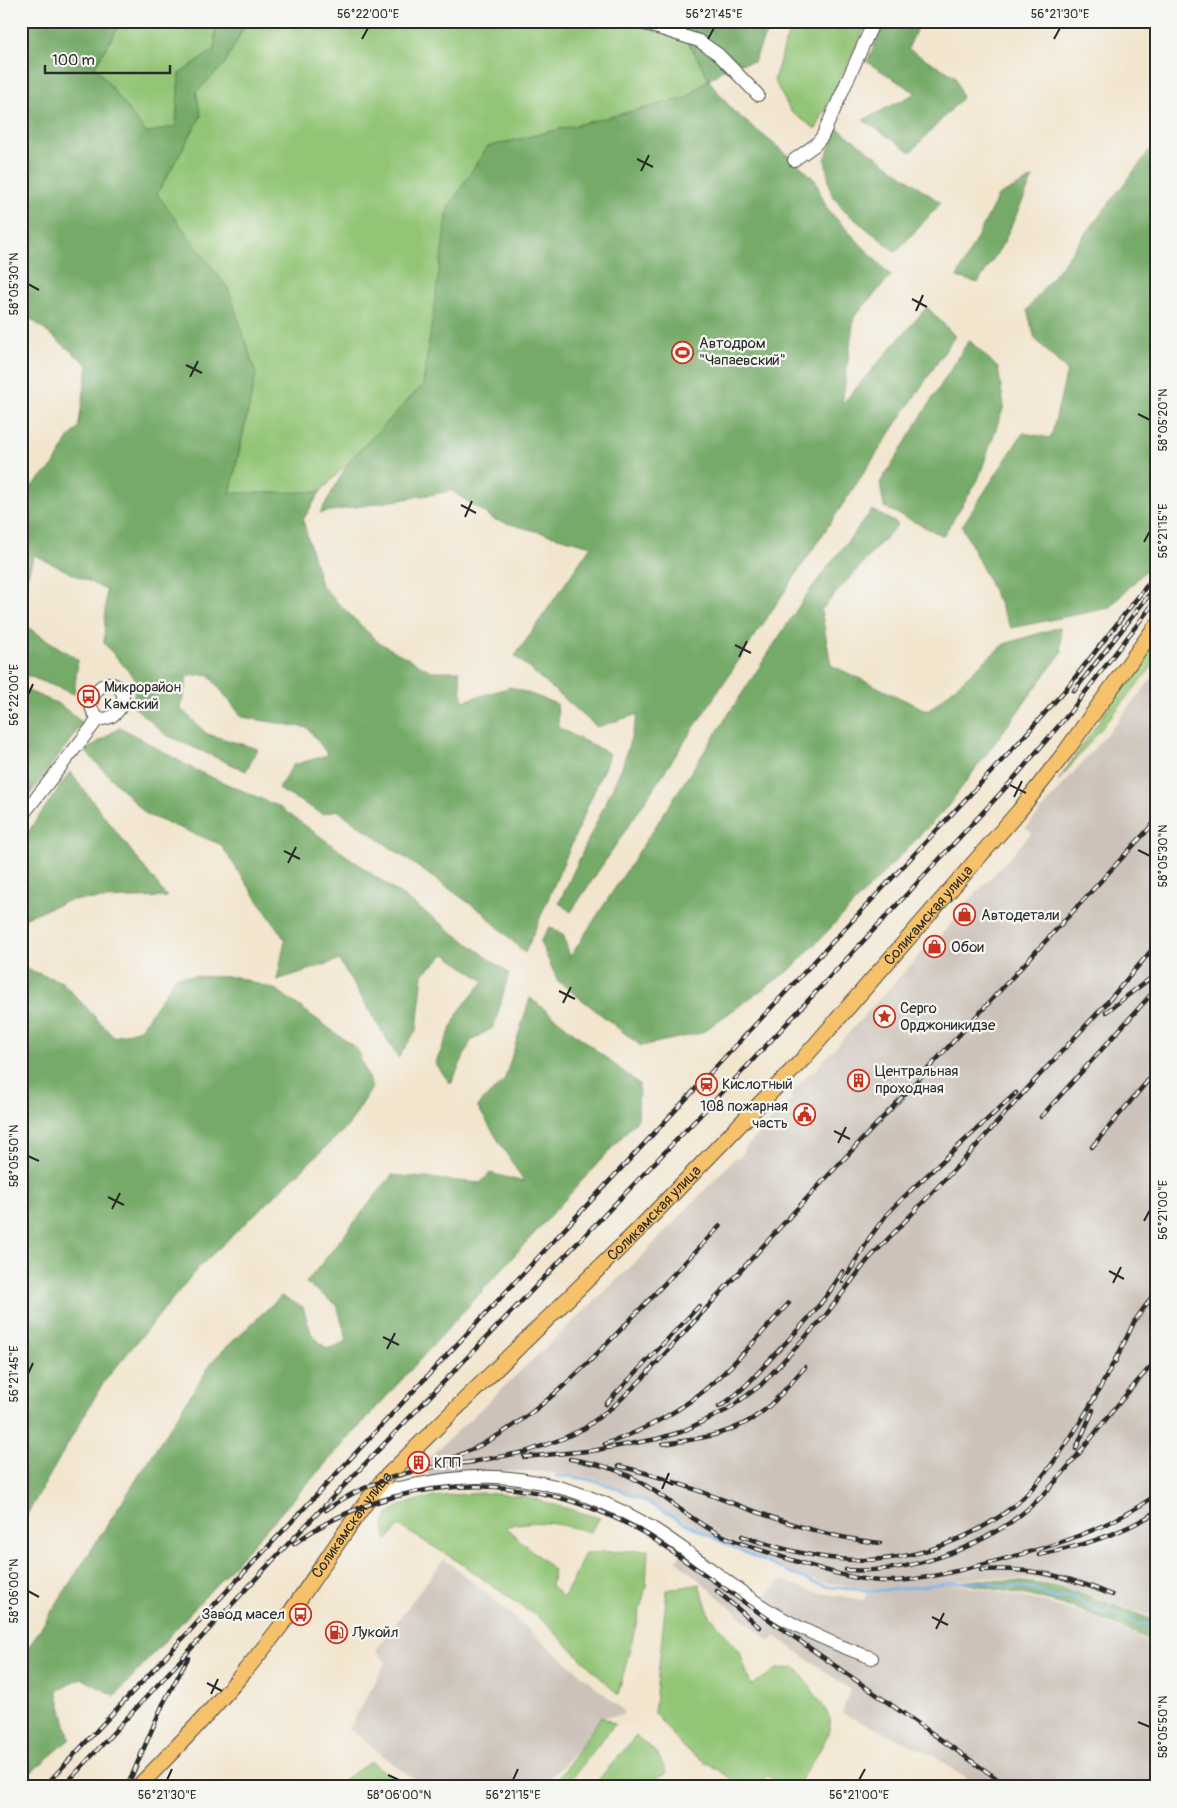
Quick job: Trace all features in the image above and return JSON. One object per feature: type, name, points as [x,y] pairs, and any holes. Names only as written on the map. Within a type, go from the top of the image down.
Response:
[{"type":"main road","name":"Соликамская улица","points":[[138,1787],[189,1736],[238,1681],[280,1626],[372,1494],[395,1468],[640,1228],[804,1059],[1025,803],[1066,752],[1156,626]]},
{"type":"street","points":[[636,21],[699,41],[718,54],[758,95]]},
{"type":"street","points":[[794,160],[815,145],[822,137],[874,21]]},
{"type":"street","points":[[21,817],[99,718]]},
{"type":"street","points":[[372,1494],[425,1482],[482,1477],[519,1479],[574,1492],[616,1509],[653,1528],[760,1605],[798,1628],[872,1658]]},
{"type":"shaded area","points":[[1156,674],[1156,1618],[1062,1586],[1034,1580],[985,1577],[946,1582],[1031,1599],[1086,1615],[1156,1644],[1156,1787],[977,1787],[938,1758],[842,1713],[850,1689],[775,1636],[770,1642],[676,1560],[688,1544],[764,1597],[782,1580],[810,1591],[864,1600],[868,1589],[820,1582],[804,1577],[708,1534],[682,1519],[596,1479],[529,1471],[442,1474],[429,1478],[425,1464],[416,1466],[415,1461],[431,1456],[643,1255],[736,1157],[738,1158],[744,1152],[743,1150],[792,1099],[790,1096],[794,1090],[810,1072],[812,1073],[928,946],[930,947],[957,917],[956,915],[1032,833],[1026,828]]},
{"type":"shaded area","points":[[443,1560],[451,1564],[624,1711],[622,1715],[604,1717],[583,1744],[549,1780],[518,1787],[423,1787],[349,1729],[386,1662],[376,1650]]},
{"type":"green space","points":[[21,21],[122,21],[95,66],[146,133],[176,126],[179,74],[214,50],[216,21],[234,21],[244,26],[224,65],[196,92],[201,116],[157,194],[229,290],[256,374],[230,493],[320,492],[303,520],[321,585],[378,642],[431,671],[459,671],[463,701],[511,687],[557,704],[559,728],[610,754],[525,953],[482,912],[337,810],[323,814],[278,789],[293,765],[328,755],[308,728],[242,717],[208,674],[187,676],[181,709],[207,734],[258,749],[246,771],[166,735],[133,706],[136,680],[104,643],[106,590],[34,555],[21,598],[21,496],[53,466],[70,436],[78,429],[88,365],[21,311]]},
{"type":"green space","points":[[122,21],[216,21],[214,50],[179,74],[176,126],[146,133],[95,66]]},
{"type":"green space","points":[[234,21],[645,21],[687,40],[709,79],[686,98],[487,147],[455,199],[446,229],[423,385],[320,492],[230,494],[256,374],[157,194],[201,116],[196,92],[224,65],[244,27]]},
{"type":"green space","points":[[645,21],[771,21],[754,62],[731,64],[709,80],[687,40]]},
{"type":"green space","points":[[792,21],[868,21],[816,129],[791,112],[774,80]]},
{"type":"green space","points":[[885,21],[920,21],[908,49],[955,76],[962,98],[911,152],[863,120],[916,93],[867,62]]},
{"type":"green space","points":[[709,80],[733,111],[794,160],[815,180],[827,209],[891,276],[854,317],[842,404],[927,307],[955,336],[571,912],[559,903],[622,767],[638,714],[597,727],[515,656],[591,546],[495,520],[452,491],[320,513],[350,460],[423,385],[448,208],[487,147],[686,98]]},
{"type":"green space","points":[[837,128],[941,203],[896,252],[843,210],[831,193],[825,160]]},
{"type":"green space","points":[[1156,149],[1156,560],[1109,608],[1011,628],[962,526],[1023,433],[1051,438],[1067,371],[1035,339],[1027,310],[1150,150]]},
{"type":"green space","points":[[1033,178],[1004,242],[978,283],[957,277],[998,196]]},
{"type":"green space","points":[[969,340],[998,368],[1004,406],[978,480],[943,536],[884,507],[880,483]]},
{"type":"green space","points":[[872,510],[898,524],[821,610],[831,665],[928,711],[1004,644],[1060,627],[1062,652],[948,806],[791,969],[701,1033],[641,1046],[558,981],[540,942],[549,927],[563,934],[570,957],[809,591]]},
{"type":"green space","points":[[21,623],[78,660],[74,694],[21,673]]},
{"type":"green space","points":[[1156,638],[1156,662],[1058,781]]},
{"type":"green space","points":[[21,688],[59,704],[83,723],[21,806]]},
{"type":"green space","points":[[120,727],[197,771],[278,806],[509,973],[494,1027],[471,1041],[451,1084],[435,1064],[459,1011],[484,981],[445,954],[423,974],[417,1029],[398,1058],[339,960],[277,980],[285,940],[220,844],[147,815],[85,751]]},
{"type":"green space","points":[[70,772],[167,897],[70,900],[21,919],[21,842]]},
{"type":"green space","points":[[21,967],[62,982],[114,1037],[140,1029],[177,976],[236,977],[277,990],[357,1049],[372,1088],[349,1125],[198,1268],[103,1383],[21,1525]]},
{"type":"green space","points":[[530,998],[639,1084],[638,1119],[115,1696],[81,1678],[57,1691],[70,1739],[21,1781],[21,1659],[214,1359],[281,1296],[303,1307],[311,1333],[327,1349],[347,1341],[337,1305],[306,1283],[392,1175],[480,1183],[490,1173],[524,1182],[477,1106],[504,1081]]},
{"type":"green space","points":[[482,1493],[524,1496],[600,1518],[590,1532],[548,1523],[526,1523],[505,1527],[554,1570],[551,1585],[563,1598],[585,1553],[648,1550],[646,1586],[618,1695],[544,1622],[459,1562],[399,1526],[387,1541],[384,1524],[390,1513],[400,1506],[428,1498]]},
{"type":"green space","points":[[980,1580],[1044,1585],[1065,1589],[1100,1600],[1156,1621],[1156,1642],[1077,1609],[1031,1596],[958,1582]]},
{"type":"green space","points":[[699,1584],[710,1616],[740,1652],[751,1686],[777,1669],[796,1667],[830,1719],[830,1726],[823,1744],[795,1787],[789,1787],[767,1776],[755,1787],[745,1787],[685,1749],[654,1713],[667,1590]]},
{"type":"green space","points":[[601,1717],[615,1724],[565,1787],[553,1787]]},
{"type":"green space","points":[[636,1736],[657,1753],[667,1773],[658,1777],[658,1787],[592,1787]]},
{"type":"green space","points":[[370,1762],[394,1778],[411,1787],[333,1787]]},
{"type":"waterway","points":[[556,1476],[575,1477],[613,1487],[650,1504],[729,1546],[814,1583],[830,1587],[873,1591],[951,1582],[988,1583],[1005,1587],[1024,1587],[1035,1589],[1050,1597],[1071,1596],[1100,1612],[1117,1613],[1137,1624],[1146,1624],[1156,1628]]},
{"type":"railway","points":[[44,1787],[1020,741],[1066,689],[1156,574]]},
{"type":"railway","points":[[1074,691],[1156,586]]},
{"type":"railway","points":[[63,1787],[287,1545],[738,1076],[1010,783],[1067,716],[1156,600]]},
{"type":"railway","points":[[466,1463],[525,1452],[562,1439],[585,1428],[615,1405],[642,1379],[1156,821]]},
{"type":"railway","points":[[591,1451],[657,1439],[681,1432],[727,1410],[761,1385],[825,1316],[867,1261],[970,1153],[1105,1005],[1156,945]]},
{"type":"railway","points":[[1106,1012],[1156,974]]},
{"type":"railway","points":[[1041,1117],[1156,989]]},
{"type":"railway","points":[[1092,1147],[1156,1071]]},
{"type":"railway","points":[[843,1282],[870,1237],[887,1214],[1016,1093]]},
{"type":"railway","points":[[445,1461],[472,1449],[522,1420],[566,1384],[720,1226]]},
{"type":"railway","points":[[719,1407],[749,1382],[803,1324],[820,1304],[843,1271]]},
{"type":"railway","points":[[1115,1362],[1134,1322],[1156,1291]]},
{"type":"railway","points":[[605,1444],[649,1426],[691,1401],[735,1362],[789,1303]]},
{"type":"railway","points":[[606,1404],[699,1306]]},
{"type":"railway","points":[[742,1536],[797,1552],[849,1560],[901,1557],[928,1550],[966,1536],[1010,1509],[1039,1481],[1076,1429],[1117,1356]]},
{"type":"railway","points":[[846,1570],[873,1570],[927,1561],[979,1541],[1004,1527],[1046,1492],[1127,1393],[1156,1361]]},
{"type":"railway","points":[[663,1444],[715,1435],[751,1420],[774,1402],[805,1367]]},
{"type":"railway","points":[[1076,1449],[1093,1410]]},
{"type":"railway","points":[[524,1457],[598,1450]]},
{"type":"railway","points":[[570,1459],[588,1462],[630,1476],[707,1527],[735,1541],[836,1573],[880,1581],[906,1580],[944,1574],[1049,1546],[1116,1519],[1156,1495]]},
{"type":"railway","points":[[326,1510],[343,1499],[378,1482],[435,1467],[474,1462]]},
{"type":"railway","points":[[619,1466],[652,1475],[813,1530],[846,1538],[880,1543]]},
{"type":"railway","points":[[294,1544],[317,1528],[354,1510],[393,1497],[427,1490],[460,1487],[524,1490],[587,1506],[618,1519],[648,1535],[1009,1787]]},
{"type":"railway","points":[[1039,1555],[1099,1539],[1129,1527],[1156,1512]]},
{"type":"railway","points":[[981,1570],[1016,1570],[1048,1574],[1096,1588],[1112,1595]]},
{"type":"railway","points":[[717,1591],[759,1627]]},
{"type":"railway","points":[[127,1787],[163,1704],[188,1658]]},
{"type":"place","name":"Автодром \"Чапаевский\"","points":[[683,352]]},
{"type":"place","name":"Микрорайон Камский","points":[[88,696]]},
{"type":"place","name":"Автодетали","points":[[965,915]]},
{"type":"place","name":"Обои","points":[[935,947]]},
{"type":"place","name":"Серго Орджоникидзе","points":[[884,1017]]},
{"type":"place","name":"Центральная проходная","points":[[859,1080]]},
{"type":"place","name":"Кислотный","points":[[706,1084]]},
{"type":"place","name":"108 пожарная часть","points":[[804,1115]]},
{"type":"place","name":"КПП","points":[[418,1463]]},
{"type":"place","name":"Завод масел","points":[[301,1614]]},
{"type":"place","name":"Лукойл","points":[[336,1632]]}]
